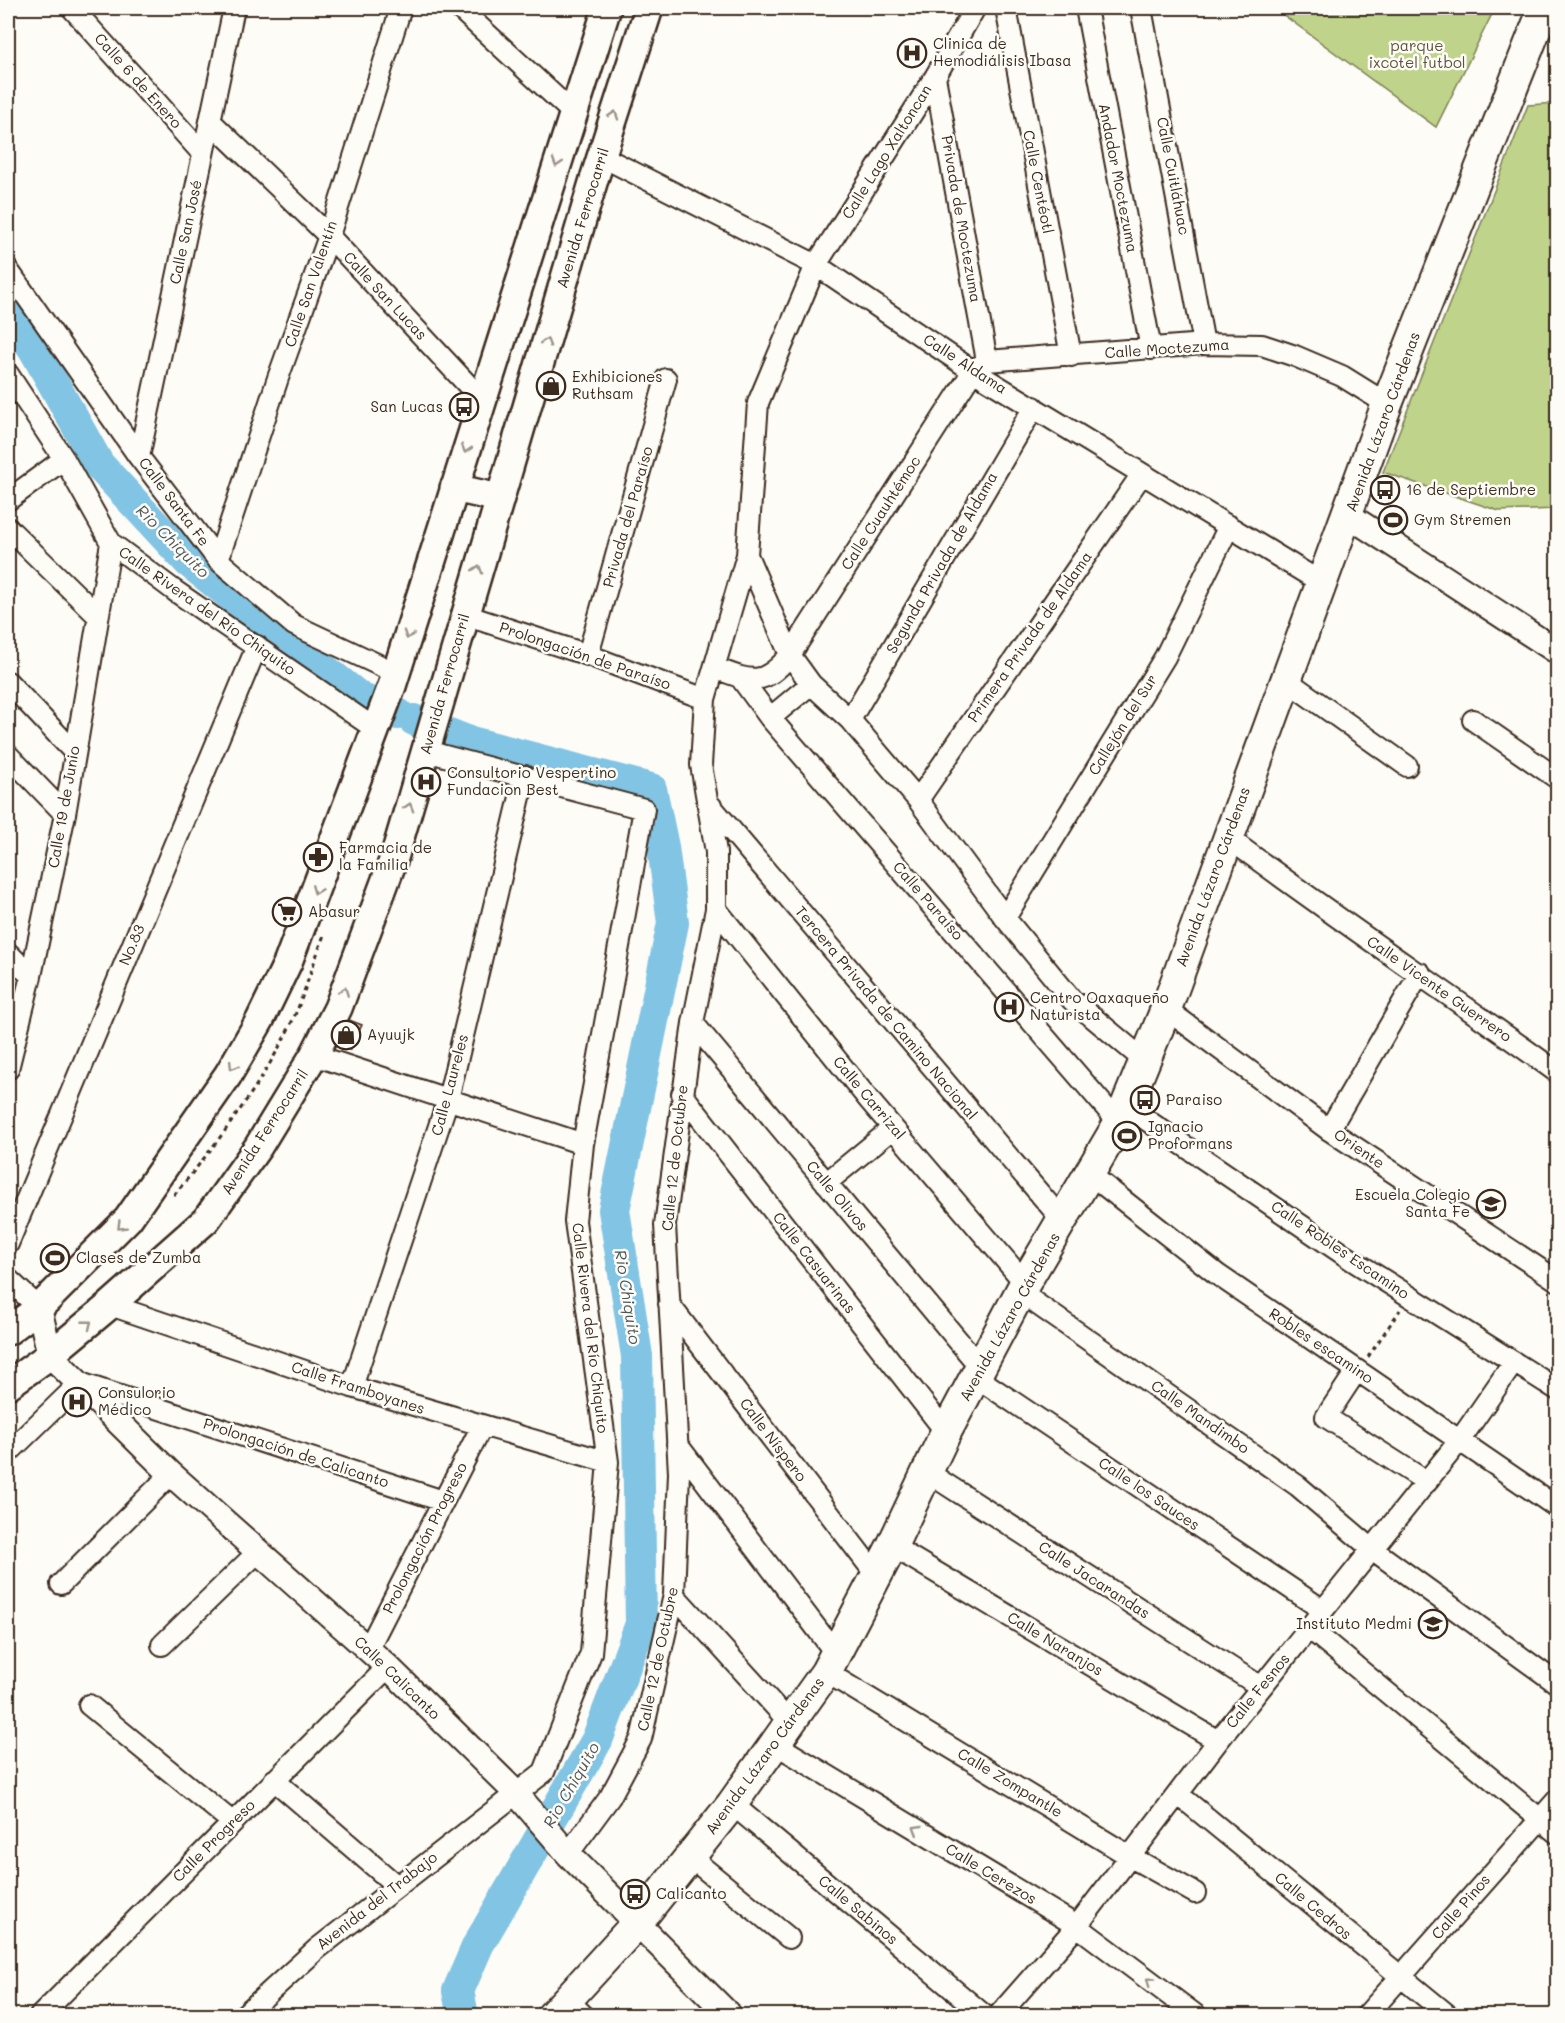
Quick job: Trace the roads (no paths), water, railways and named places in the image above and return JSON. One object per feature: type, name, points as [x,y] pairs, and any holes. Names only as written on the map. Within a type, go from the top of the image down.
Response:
[{"type":"main road","points":[[8,1331],[39,1308],[128,1219],[228,1075],[260,1020],[288,962],[379,724],[607,8]]},
{"type":"main road","name":"Avenida Ferrocarril","points":[[8,1385],[110,1305],[206,1220],[258,1147],[314,1055],[338,1008],[394,858],[601,156],[649,8]]},
{"type":"main road","name":"Avenida Lázaro Cárdenas","points":[[568,2010],[732,1804],[784,1734],[831,1663],[892,1546],[946,1432],[1023,1288],[1091,1175],[1123,1114],[1166,1009],[1387,404],[1544,8]]},
{"type":"main road","points":[[453,488],[499,498]]},
{"type":"street","name":"Calle 6 de Enero","points":[[72,8],[203,154]]},
{"type":"street","name":"Calle San José","points":[[139,457],[234,8]]},
{"type":"street","name":"Calle San Valentín","points":[[218,560],[278,378],[329,236],[401,8]]},
{"type":"street","points":[[459,8],[573,113]]},
{"type":"street","name":"Calle Lago Xaltoncan","points":[[816,265],[935,77],[975,8]]},
{"type":"street","name":"Calle Centéotl","points":[[1006,8],[1071,356]]},
{"type":"street","name":"Andador Moctezuma","points":[[1086,8],[1151,349]]},
{"type":"street","name":"Calle Cuitláhuac","points":[[1141,8],[1204,344]]},
{"type":"street","name":"Privada de Moctezuma","points":[[935,77],[980,366]]},
{"type":"street","name":"Calle San Lucas","points":[[210,121],[329,236],[481,399]]},
{"type":"street","name":"Calle Aldama","points":[[601,156],[816,265],[980,366],[1034,407],[1322,583]]},
{"type":"street","name":"Calle 12 de Octubre","points":[[563,1847],[610,1797],[641,1739],[674,1595],[677,1444],[665,1225],[693,1023],[716,909],[716,852],[710,804],[701,765],[705,699],[747,555],[758,403],[816,265]]},
{"type":"street","name":"Calle Santa Fe","points":[[8,270],[139,457],[218,560],[294,625],[394,679]]},
{"type":"street","name":"Calle Moctezuma","points":[[980,366],[1204,344],[1262,345],[1342,376],[1387,404]]},
{"type":"street","name":"Calle Cuauhtémoc","points":[[740,677],[755,680],[766,678],[790,655],[980,366]]},
{"type":"street","name":"Calle Rivera del Río Chiquito","points":[[8,374],[64,459],[111,543],[175,591],[379,724]]},
{"type":"street","name":"Privada del Paraíso","points":[[588,655],[666,379]]},
{"type":"street","name":"Segunda Privada de Aldama","points":[[850,720],[1034,407]]},
{"type":"street","points":[[8,500],[64,459]]},
{"type":"street","name":"Primera Privada de Aldama","points":[[918,800],[1142,474]]},
{"type":"street","points":[[1348,515],[1557,652]]},
{"type":"street","name":"Callejón del Sur","points":[[1005,918],[1165,657],[1229,526]]},
{"type":"street","points":[[8,528],[97,615]]},
{"type":"street","name":"Calle 19 de Junio","points":[[8,1069],[31,976],[65,814],[111,543]]},
{"type":"street","name":"Calle 12 de Octubre","points":[[747,555],[790,655],[811,684],[850,720],[918,800],[1005,918],[1072,1000],[1144,1061]]},
{"type":"street","name":"Prolongación de Paraíso","points":[[465,615],[588,655],[705,699]]},
{"type":"street","name":"No.83","points":[[8,1244],[257,646]]},
{"type":"street","points":[[715,668],[740,677]]},
{"type":"street","name":"Calle Paraíso","points":[[740,677],[770,718],[1123,1114]]},
{"type":"street","points":[[1286,680],[1407,766]]},
{"type":"street","points":[[8,682],[74,752]]},
{"type":"street","points":[[770,718],[811,684]]},
{"type":"street","points":[[1473,720],[1557,779]]},
{"type":"street","points":[[427,746],[525,776]]},
{"type":"street","points":[[8,755],[65,814]]},
{"type":"street","name":"Calle Rivera del Río Chiquito","points":[[515,1792],[544,1772],[591,1653],[608,1462],[575,1221],[583,1144],[644,809],[525,776]]},
{"type":"street","name":"Calle Laureles","points":[[352,1387],[448,1099],[525,776]]},
{"type":"street","name":"Tercera Privada de Camino Nacional","points":[[710,804],[1063,1221]]},
{"type":"street","name":"Calle Vicente Guerrero","points":[[1227,837],[1318,906],[1419,973],[1557,1073]]},
{"type":"street","name":"Calle Carrizal","points":[[716,909],[1023,1288]]},
{"type":"street","points":[[8,952],[31,976]]},
{"type":"street","points":[[1329,1130],[1419,973]]},
{"type":"street","name":"Oriente","points":[[1166,1009],[1329,1130],[1557,1281]]},
{"type":"street","name":"Calle Olivos","points":[[693,1023],[826,1183],[978,1373]]},
{"type":"street","points":[[314,1055],[583,1144]]},
{"type":"street","name":"Calle Casuarinas","points":[[682,1094],[946,1432]]},
{"type":"street","name":"Calle Robles Escamino","points":[[1123,1114],[1557,1390]]},
{"type":"street","points":[[826,1183],[893,1128]]},
{"type":"street","name":"Robles escamino","points":[[1091,1175],[1218,1275],[1557,1508]]},
{"type":"street","points":[[8,1279],[39,1308],[50,1354]]},
{"type":"street","name":"Calle Mandimbo","points":[[1023,1288],[1298,1486],[1372,1549]]},
{"type":"street","name":"Calle Níspero","points":[[669,1304],[877,1576]]},
{"type":"street","name":"Calle Framboyanes","points":[[110,1305],[352,1387],[608,1462]]},
{"type":"street","name":"Calle Calicanto","points":[[50,1354],[171,1474],[388,1668],[515,1792],[563,1847],[730,2016]]},
{"type":"street","name":"Calle Fesnos","points":[[998,2016],[1077,1926],[1218,1741],[1460,1440],[1514,1362]]},
{"type":"street","points":[[1357,1370],[1326,1417],[1427,1482]]},
{"type":"street","name":"Calle los Sauces","points":[[978,1373],[1323,1610]]},
{"type":"street","points":[[8,1453],[80,1383]]},
{"type":"street","name":"Prolongación de Calicanto","points":[[80,1383],[443,1501]]},
{"type":"street","name":"Prolongación Progreso","points":[[368,1650],[482,1426]]},
{"type":"street","points":[[677,1444],[831,1663]]},
{"type":"street","name":"Calle Jacarandas","points":[[927,1472],[1261,1687]]},
{"type":"street","points":[[62,1584],[171,1474]]},
{"type":"street","name":"Calle Naranjos","points":[[892,1546],[1218,1741]]},
{"type":"street","points":[[1372,1549],[1557,1684]]},
{"type":"street","points":[[162,1645],[259,1551]]},
{"type":"street","name":"Calle Cerezos","points":[[674,1595],[784,1734],[1077,1926],[1197,2016]]},
{"type":"street","points":[[1309,1628],[1557,1834]]},
{"type":"street","name":"Calle Zompantle","points":[[831,1663],[1131,1857],[1195,1893]]},
{"type":"street","name":"Calle Progreso","points":[[40,2016],[388,1668]]},
{"type":"street","points":[[89,1705],[232,1822]]},
{"type":"street","points":[[274,1780],[397,1886]]},
{"type":"street","name":"Avenida del Trabajo","points":[[243,2016],[317,1949],[515,1792]]},
{"type":"street","name":"Calle Cedros","points":[[1179,1795],[1449,2016]]},
{"type":"street","name":"Calle Pinos","points":[[1366,2016],[1557,1799]]},
{"type":"street","name":"Calle Sabinos","points":[[732,1804],[985,2016]]},
{"type":"street","points":[[690,1857],[789,1938]]},
{"type":"waterway","name":"Rio Chiquito","points":[[8,311],[34,349],[99,465],[189,562],[360,698],[398,714]]},
{"type":"waterway","name":"Rio Chiquito","points":[[414,720],[467,741],[651,789],[663,847],[673,923],[614,1210],[637,1356],[641,1624],[597,1740],[478,1945],[458,1991],[463,2016]]},
{"type":"place","name":"Clinica de Hemodiálisis Ibasa","points":[[912,53]]},
{"type":"place","name":"Exhibiciones Ruthsam","points":[[551,386]]},
{"type":"place","name":"San Lucas","points":[[464,407]]},
{"type":"place","name":"16 de Septiembre","points":[[1385,490]]},
{"type":"place","name":"Gym Stremen","points":[[1393,520]]},
{"type":"place","name":"Consultorio Vespertino Fundacion Best","points":[[426,782]]},
{"type":"place","name":"Farmacia de la Familia","points":[[318,857]]},
{"type":"place","name":"Abasur","points":[[287,912]]},
{"type":"place","name":"Centro Oaxaqueño Naturista","points":[[1009,1007]]},
{"type":"place","name":"Ayuujk","points":[[346,1035]]},
{"type":"place","name":"Paraiso","points":[[1145,1100]]},
{"type":"place","name":"Ignacio Proformans","points":[[1127,1136]]},
{"type":"place","name":"Escuela Colegio Santa Fe","points":[[1491,1204]]},
{"type":"place","name":"Clases de Zumba","points":[[55,1258]]},
{"type":"place","name":"Consulorio Médico","points":[[77,1402]]},
{"type":"place","name":"Instituto Medmi","points":[[1433,1624]]},
{"type":"place","name":"Calicanto","points":[[635,1894]]},
{"type":"park label","name":"parque ixcotel futbol","points":[[1417,54]]}]
